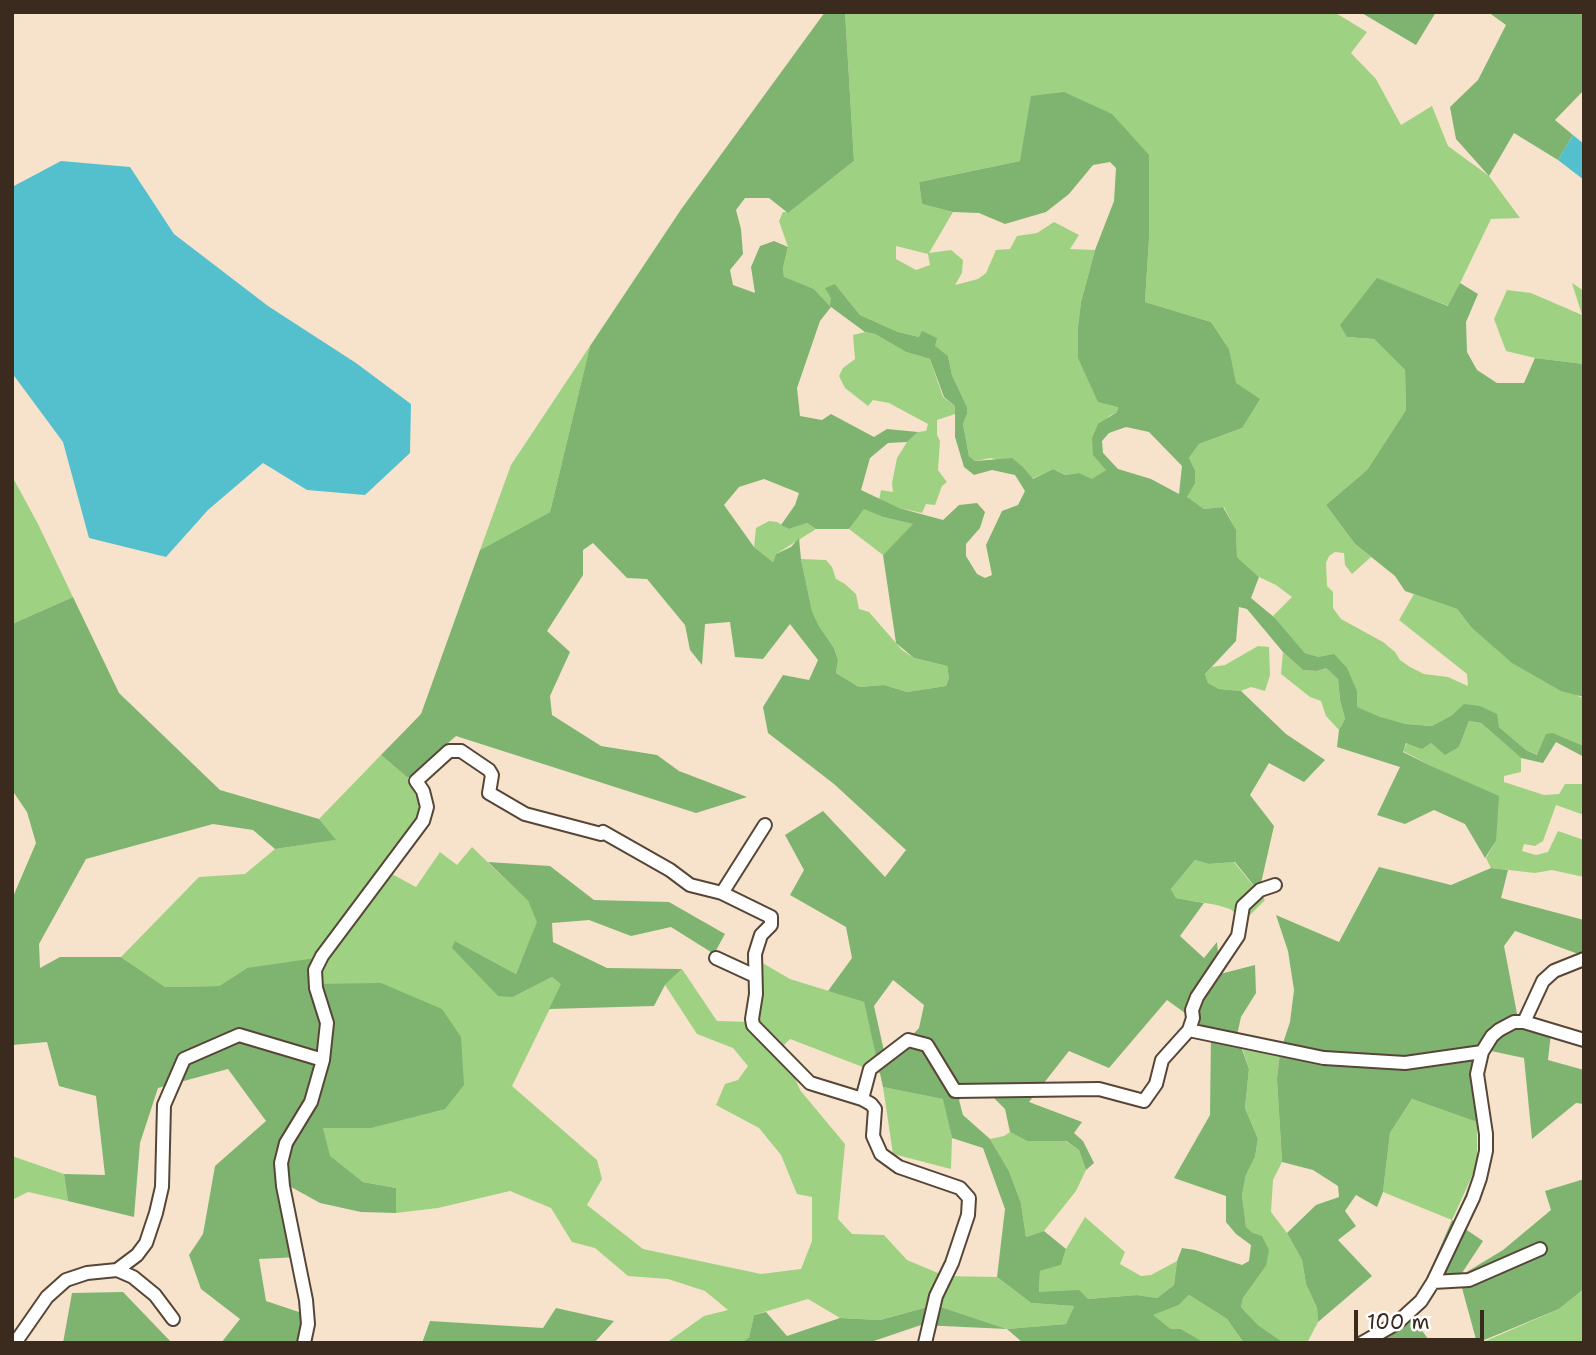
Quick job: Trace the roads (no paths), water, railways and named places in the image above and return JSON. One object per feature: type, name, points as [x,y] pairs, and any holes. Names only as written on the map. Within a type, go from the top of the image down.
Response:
[{"type":"street","points":[[304,1343],[308,1324],[306,1300],[281,1164],[286,1143],[311,1102],[323,1060],[327,1023],[316,988],[315,970],[322,956],[423,821],[427,807],[423,791],[416,781],[449,751],[461,751],[477,760],[492,775],[489,793],[525,814],[601,834],[603,832],[670,870],[690,885],[722,893],[771,917],[771,925],[761,935],[755,954],[756,995],[753,1025],[810,1083],[871,1104],[875,1109],[873,1136],[881,1154],[899,1167],[960,1188],[969,1198],[968,1215],[936,1296],[925,1343]]},
{"type":"street","points":[[722,893],[765,825]]},
{"type":"street","points":[[862,1099],[870,1069],[908,1040],[927,1045],[955,1091],[1099,1089],[1144,1101],[1156,1084],[1162,1060],[1189,1030],[1197,997],[1238,936],[1243,906],[1260,890],[1275,884]]},
{"type":"street","points":[[716,958],[755,976]]},
{"type":"street","points":[[1524,1022],[1543,981],[1554,971],[1584,959]]},
{"type":"street","points":[[1362,1343],[1409,1314],[1421,1301],[1433,1282],[1473,1198],[1484,1163],[1486,1134],[1478,1074],[1482,1052],[1499,1030],[1514,1022],[1524,1022],[1584,1040]]},
{"type":"street","points":[[1189,1030],[1324,1058],[1405,1063],[1482,1052]]},
{"type":"street","points":[[117,1270],[137,1255],[146,1242],[156,1213],[162,1187],[164,1105],[184,1059],[239,1035],[323,1060]]},
{"type":"street","points":[[1433,1282],[1469,1280],[1540,1249]]},
{"type":"street","points":[[15,1343],[59,1284],[87,1273],[117,1270],[133,1277],[155,1295],[173,1320]]},
{"type":"water","points":[[1573,135],[1584,144],[1584,180],[1558,160]]},
{"type":"water","points":[[61,161],[130,167],[174,234],[268,306],[356,363],[411,404],[410,453],[365,495],[307,490],[263,463],[208,510],[166,557],[89,538],[63,442],[12,373],[12,187]]}]
